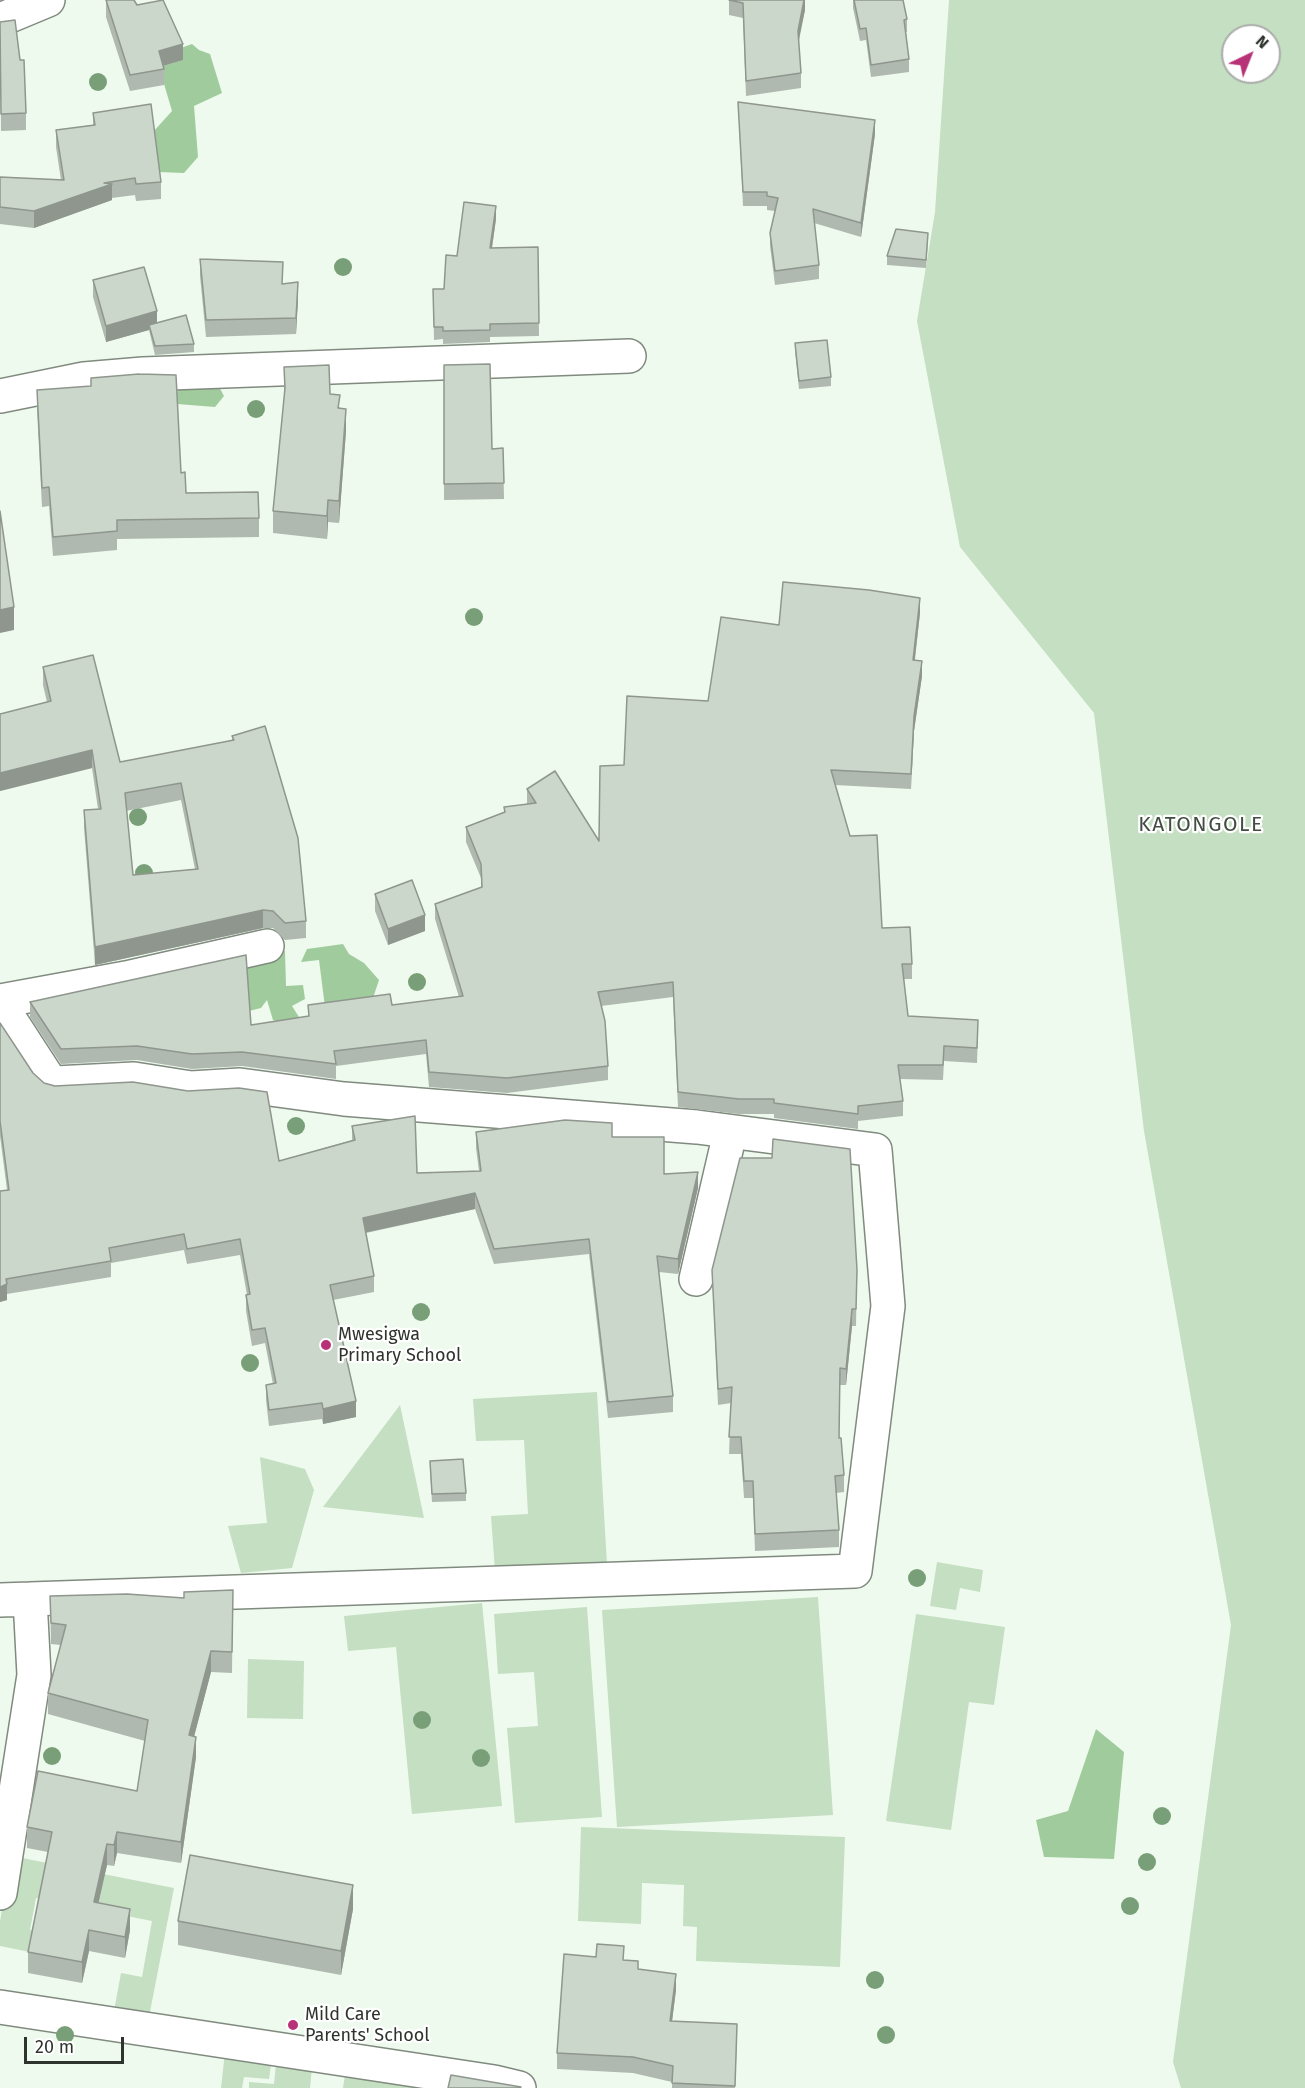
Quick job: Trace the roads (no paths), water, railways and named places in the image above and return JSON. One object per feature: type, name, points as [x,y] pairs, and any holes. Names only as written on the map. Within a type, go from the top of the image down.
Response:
[{"type":"street","points":[[0,20],[48,0]]},
{"type":"street","points":[[0,396],[84,379],[143,374],[629,356]]},
{"type":"street","points":[[0,1893],[34,1675],[15,1600],[855,1571],[888,1306],[875,1150],[697,1127],[344,1099],[240,1085],[191,1088],[134,1079],[55,1083],[48,1078],[0,1003],[126,978],[267,946]]},
{"type":"street","points":[[696,1279],[730,1133]]},
{"type":"street","points":[[0,2007],[494,2082],[519,2088]]},
{"type":"place","name":"Mwesigwa Primary School","points":[[326,1345]]},
{"type":"place","name":"Mild Care Parents' School","points":[[293,2025]]},
{"type":"district","name":"KATONGOLE","points":[[1201,825]]}]
